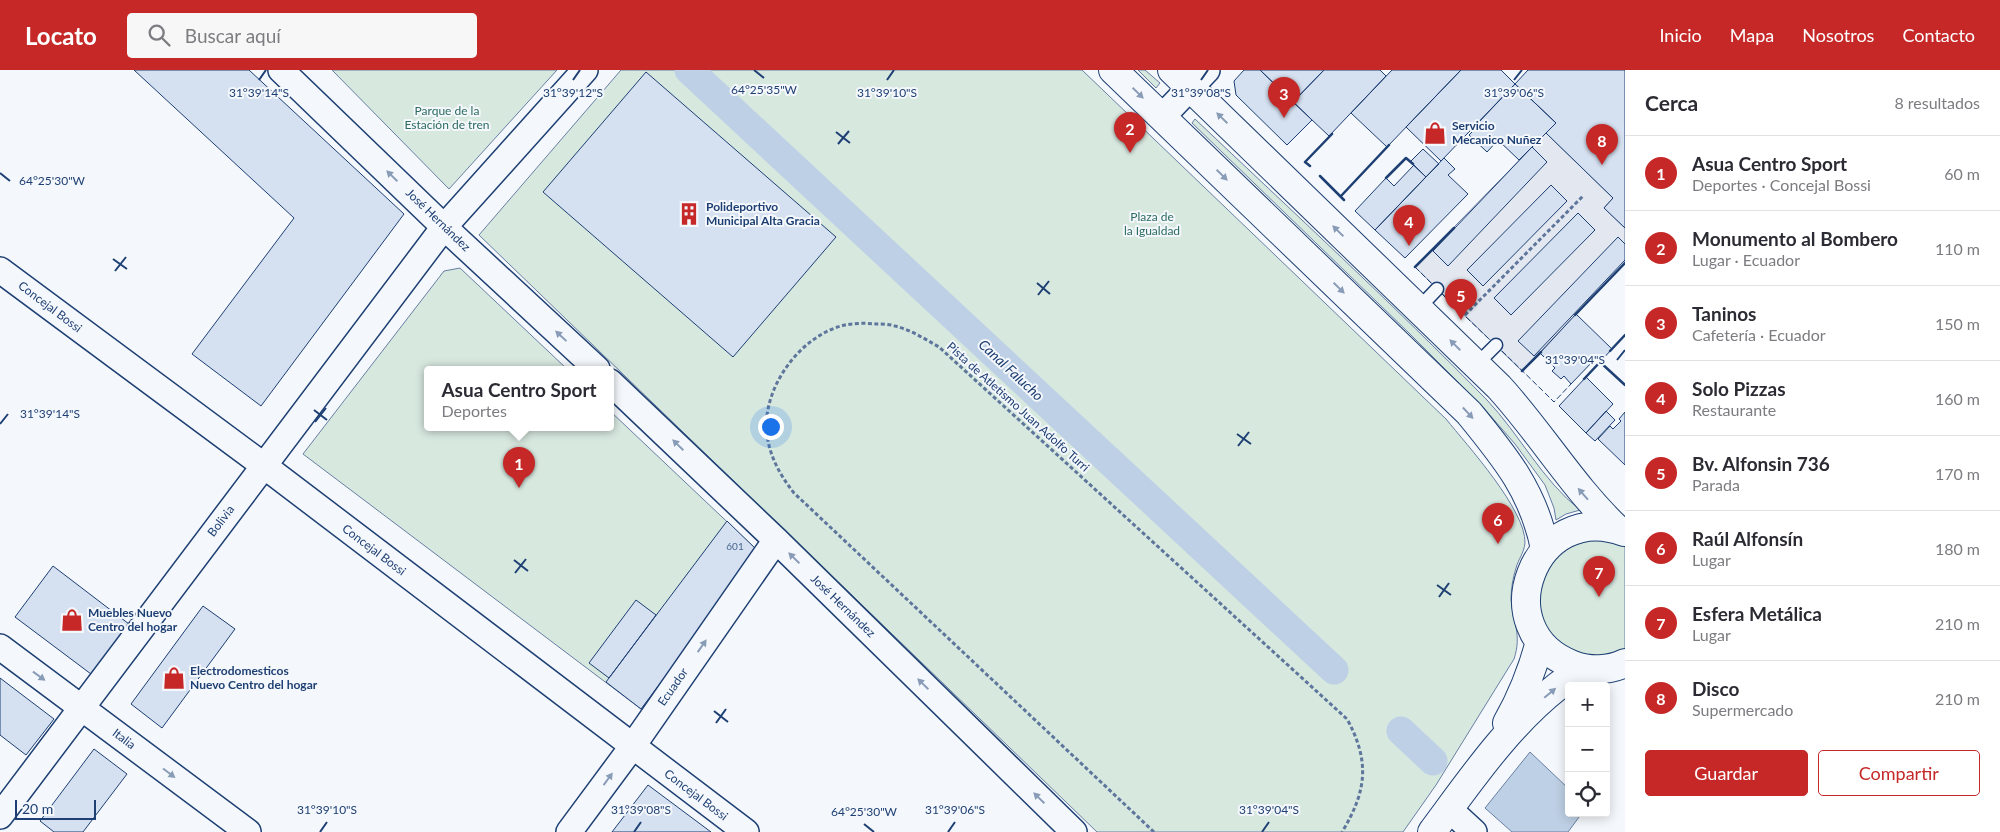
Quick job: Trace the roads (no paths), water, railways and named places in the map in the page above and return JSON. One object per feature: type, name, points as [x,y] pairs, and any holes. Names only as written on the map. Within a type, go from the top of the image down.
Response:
[{"type":"main road","points":[[1113,70],[1469,413],[1499,449],[1520,481],[1538,522],[1545,549]]},
{"type":"main road","points":[[1190,76],[1418,309],[1522,412],[1574,483],[1621,531]]},
{"type":"main road","points":[[1621,531],[1595,526],[1563,535],[1545,549],[1532,568],[1526,589],[1527,611],[1530,622],[1540,642],[1552,654],[1567,663],[1588,669],[1610,668],[1625,663]]},
{"type":"main road","points":[[1491,753],[1521,697],[1533,669],[1540,642]]},
{"type":"main road","points":[[1432,832],[1491,753],[1532,708],[1560,685],[1588,669]]},
{"type":"street","name":"José Hernández","points":[[281,70],[444,227],[594,366]]},
{"type":"street","name":"Bolivia","points":[[0,816],[444,227],[585,70]]},
{"type":"street","points":[[1162,117],[1190,76]]},
{"type":"street","name":"Concejal Bossi","points":[[0,270],[263,466],[746,832]]},
{"type":"street","name":"José Hernández","points":[[614,386],[776,540],[1074,832]]},
{"type":"street","name":"Ecuador","points":[[568,832],[632,747],[776,540]]},
{"type":"street","name":"Italia","points":[[0,647],[248,832]]},
{"type":"street","points":[[1449,809],[1474,832]]},
{"type":"lane","points":[[1418,309],[1437,289]]},
{"type":"lane","points":[[1476,365],[1496,345]]},
{"type":"water","points":[[1530,752],[1565,785],[1565,817],[1579,817],[1568,832],[1512,832],[1485,808]]},
{"type":"waterway","name":"Canal Falucho","points":[[689,70],[1334,670]]},
{"type":"waterway","name":"Canal Falucho","points":[[1401,731],[1433,761]]},
{"type":"place","name":"Taninos","points":[[1284,118]]},
{"type":"place","name":"Servicio Mecanico Nuñez","points":[[1435,133]]},
{"type":"place","name":"Monumento al Bombero","points":[[1130,153]]},
{"type":"place","name":"Disco","points":[[1602,165]]},
{"type":"place","name":"Polideportivo Municipal Alta Gracia","points":[[689,214]]},
{"type":"place","name":"Solo Pizzas","points":[[1409,246]]},
{"type":"place","name":"Bv. Alfonsin 736","points":[[1461,320]]},
{"type":"place","name":"Asua Centro Sport","points":[[519,488]]},
{"type":"place","name":"Raúl Alfonsín","points":[[1498,544]]},
{"type":"place","name":"Esfera Metálica","points":[[1599,597]]},
{"type":"place","name":"Muebles Nuevo Centro del hogar","points":[[72,620]]},
{"type":"place","name":"Electrodomesticos Nuevo Centro del hogar","points":[[174,678]]},
{"type":"park label","name":"Parque de la Estación de tren","points":[[447,118]]},
{"type":"park label","name":"Plaza de la Igualdad","points":[[1152,224]]}]
